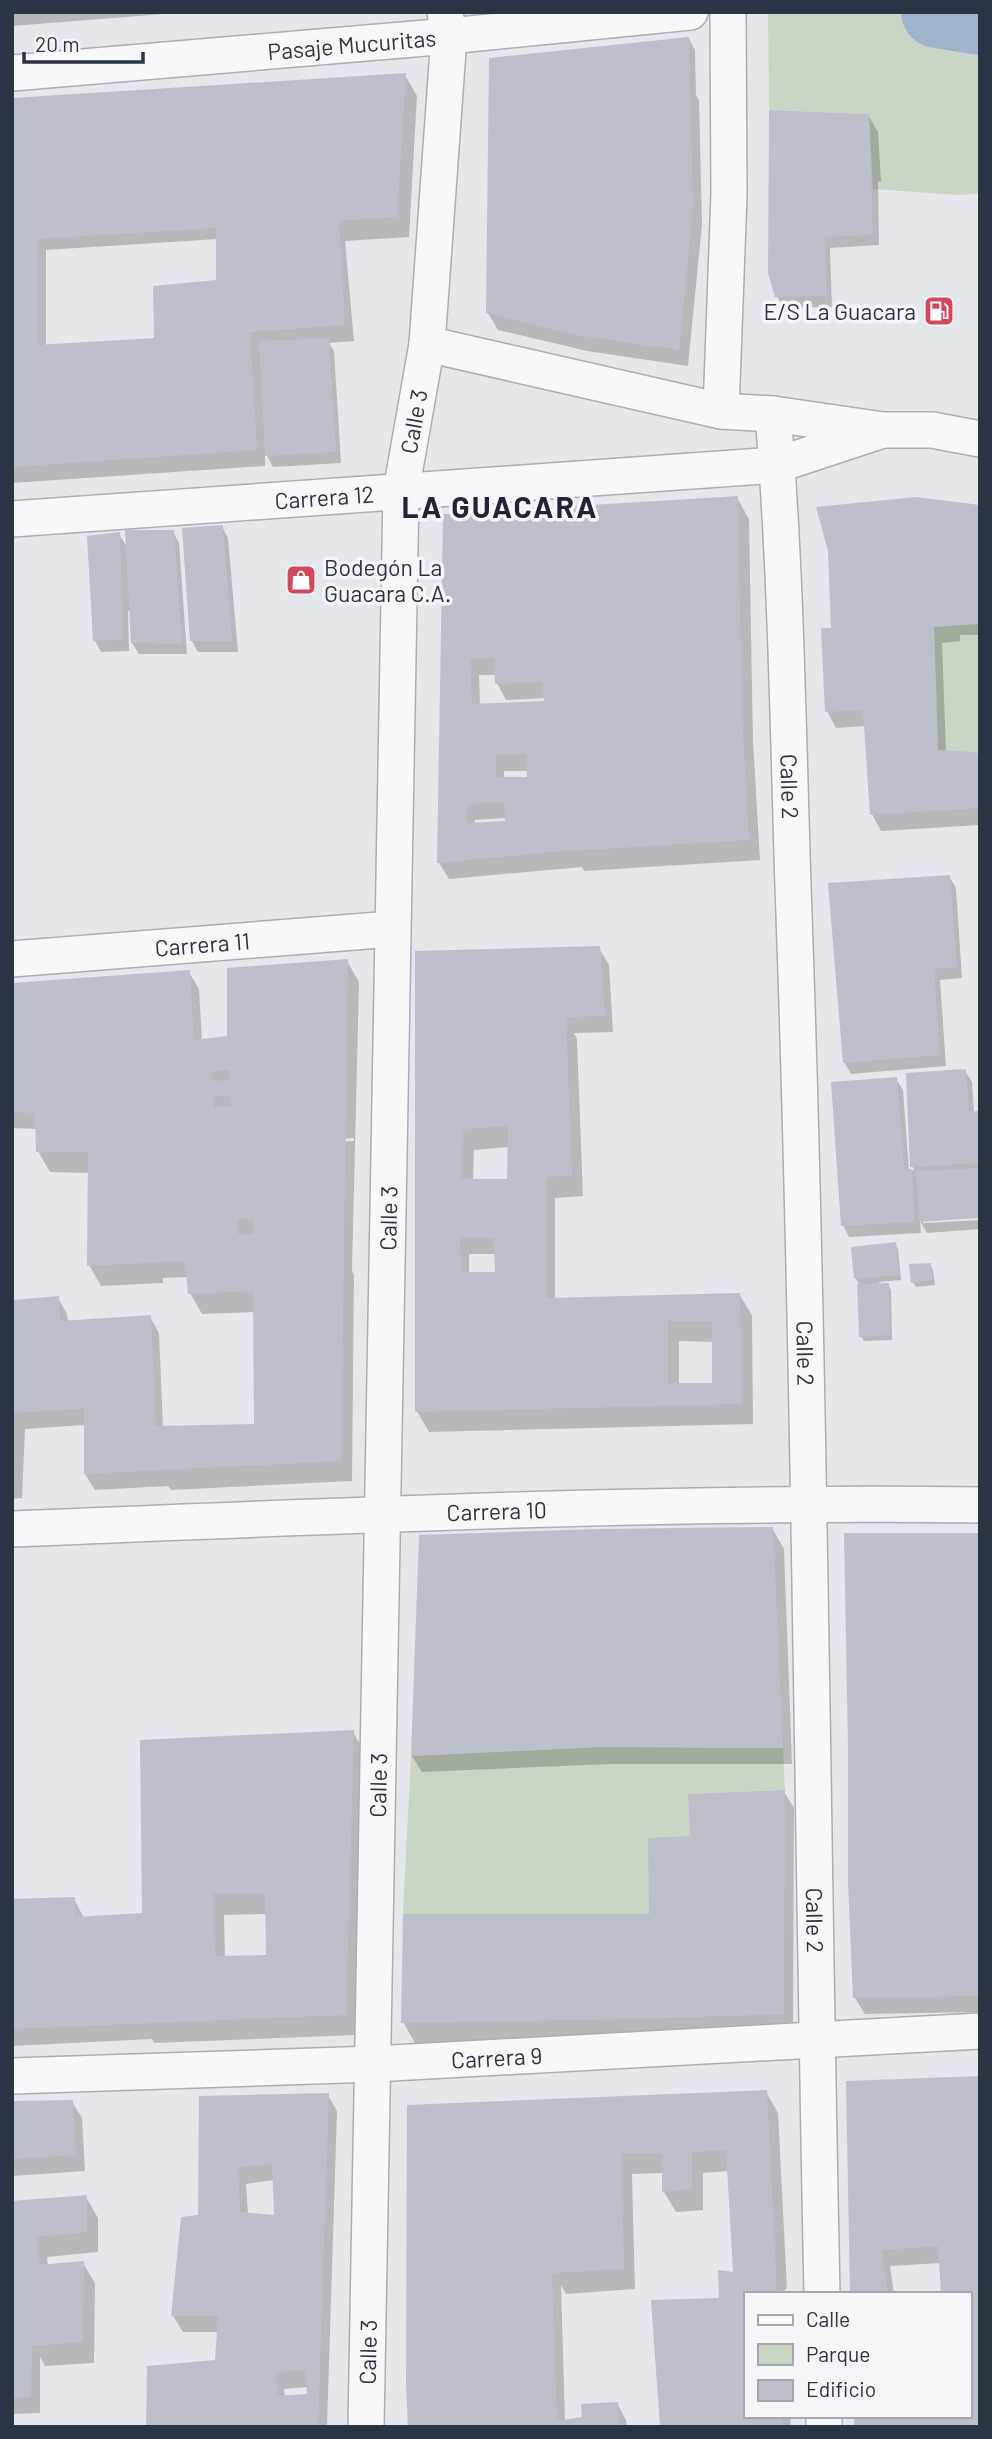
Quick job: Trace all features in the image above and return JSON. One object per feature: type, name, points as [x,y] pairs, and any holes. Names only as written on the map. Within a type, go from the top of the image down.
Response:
[{"type":"street","name":"Pasaje Mucuritas","points":[[12,73],[447,24],[690,12]]},
{"type":"street","points":[[721,411],[729,194],[728,12]]},
{"type":"street","name":"Calle 3","points":[[366,2427],[401,491],[427,344],[447,24]]},
{"type":"street","points":[[427,344],[721,411],[773,414],[883,430],[932,430],[980,439]]},
{"type":"street","name":"Calle 2","points":[[773,414],[782,524],[799,1014],[810,1503],[816,2041],[822,2292]]},
{"type":"street","name":"Carrera 12","points":[[12,519],[777,464],[883,430]]},
{"type":"street","name":"Carrera 11","points":[[12,959],[391,929]]},
{"type":"street","name":"Carrera 10","points":[[12,1529],[810,1503],[980,1505]]},
{"type":"street","name":"Carrera 9","points":[[12,2076],[374,2064],[980,2031]]},
{"type":"green space","points":[[768,12],[980,12],[980,193],[958,195],[873,189],[869,114],[769,110]]},
{"type":"green space","points":[[980,624],[980,765],[977,752],[938,750],[934,627]]},
{"type":"green space","points":[[600,1747],[783,1748],[785,1790],[688,1794],[690,1836],[649,1914],[403,1914],[411,1756]]},
{"type":"building","points":[[689,37],[693,207],[679,350],[576,335],[486,313],[489,58]]},
{"type":"building","points":[[406,73],[397,217],[339,221],[345,325],[224,334],[250,333],[257,450],[12,467],[12,98]],"holes":[[[216,228],[216,280],[153,286],[154,338],[37,345],[37,239]]]},
{"type":"building","points":[[769,110],[869,114],[873,235],[825,237],[827,296],[775,297],[768,273]]},
{"type":"building","points":[[329,338],[336,452],[265,456],[259,341]]},
{"type":"building","points":[[738,496],[742,718],[749,840],[553,852],[437,863],[443,514]],"holes":[[[494,658],[495,684],[542,682],[544,701],[472,704],[470,659]],[[526,754],[527,777],[496,777],[496,755]],[[504,802],[505,821],[467,823],[467,804]]]},
{"type":"building","points":[[916,497],[980,505],[980,624],[934,627],[938,750],[977,752],[980,765],[980,808],[870,815],[863,710],[825,712],[821,628],[831,628],[828,551],[816,507]]},
{"type":"building","points":[[223,525],[232,641],[190,641],[182,528]]},
{"type":"building","points":[[125,530],[174,530],[182,644],[131,643]]},
{"type":"building","points":[[120,532],[123,640],[93,641],[87,536]]},
{"type":"building","points":[[950,875],[957,967],[934,969],[940,1055],[843,1063],[828,883]]},
{"type":"building","points":[[600,946],[605,1016],[566,1017],[572,1176],[546,1177],[547,1298],[740,1293],[742,1404],[415,1412],[415,951]],"holes":[[[508,1126],[507,1179],[461,1179],[463,1129]],[[460,1238],[494,1238],[495,1272],[461,1272]],[[668,1321],[712,1321],[712,1383],[668,1383]]]},
{"type":"building","points":[[348,959],[341,1461],[84,1474],[84,1409],[12,1413],[12,1300],[59,1296],[60,1321],[151,1315],[156,1426],[254,1424],[253,1291],[188,1294],[185,1261],[87,1266],[88,1152],[36,1152],[35,1113],[12,1112],[12,983],[190,970],[194,1040],[227,1036],[227,968]],"holes":[[[229,1070],[229,1080],[213,1081],[212,1071]],[[214,1096],[231,1096],[232,1106],[214,1107]],[[237,1219],[253,1219],[253,1234],[238,1234]]]},
{"type":"building","points":[[966,1069],[969,1112],[978,1111],[980,1163],[910,1167],[906,1073]]},
{"type":"building","points":[[897,1077],[904,1169],[912,1169],[915,1222],[841,1226],[831,1082]]},
{"type":"building","points":[[980,1168],[980,1218],[919,1222],[916,1171]]},
{"type":"building","points":[[896,1242],[899,1275],[854,1279],[851,1247]]},
{"type":"building","points":[[931,1263],[933,1280],[911,1283],[909,1264]]},
{"type":"building","points":[[889,1283],[890,1335],[859,1337],[857,1284]]},
{"type":"building","points":[[773,1527],[783,1748],[600,1747],[411,1756],[419,1535]]},
{"type":"building","points":[[844,1533],[980,1533],[980,1996],[853,1998],[848,1883]]},
{"type":"building","points":[[354,1730],[346,2015],[12,2029],[12,1899],[75,1897],[75,1917],[142,1913],[140,1740]],"holes":[[[265,1893],[266,1955],[215,1956],[213,1894]]]},
{"type":"building","points":[[785,1790],[784,2014],[401,2023],[403,1914],[649,1914],[648,1838],[690,1836],[688,1794]]},
{"type":"building","points":[[980,2076],[980,2427],[854,2427],[854,2418],[971,2418],[971,2292],[941,2292],[938,2246],[882,2250],[888,2292],[850,2292],[846,2081]]},
{"type":"building","points":[[767,2090],[777,2292],[744,2292],[744,2418],[782,2418],[783,2427],[660,2427],[651,2300],[719,2298],[718,2270],[733,2272],[726,2150],[692,2152],[692,2189],[662,2192],[662,2153],[621,2153],[624,2269],[552,2273],[557,2421],[582,2417],[581,2404],[618,2402],[620,2427],[408,2427],[407,2105]]},
{"type":"building","points":[[329,2093],[318,2427],[146,2427],[147,2366],[215,2360],[218,2316],[171,2316],[181,2217],[198,2215],[199,2096]],"holes":[[[272,2163],[274,2215],[240,2212],[238,2168]],[[305,2370],[307,2394],[277,2396],[276,2372]]]},
{"type":"building","points":[[73,2100],[76,2155],[12,2159],[12,2101]]},
{"type":"building","points":[[87,2195],[87,2232],[36,2237],[39,2265],[84,2261],[83,2342],[32,2346],[31,2397],[12,2398],[12,2201]]},
{"type":"waterway","points":[[937,12],[980,19]]},
{"type":"place","name":"E/S La Guacara","points":[[939,311]]},
{"type":"place","name":"Bodegón La Guacara C.A.","points":[[301,580]]},
{"type":"district","name":"LA GUACARA","points":[[500,506]]}]
